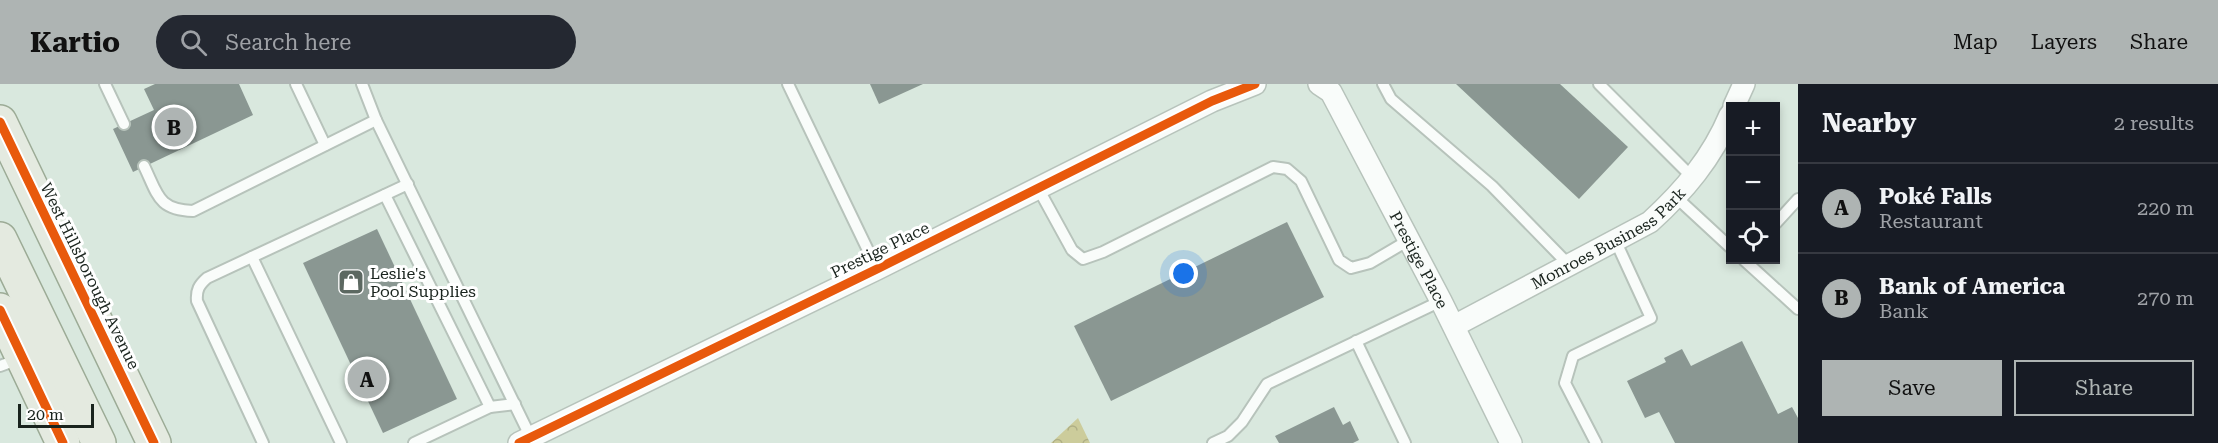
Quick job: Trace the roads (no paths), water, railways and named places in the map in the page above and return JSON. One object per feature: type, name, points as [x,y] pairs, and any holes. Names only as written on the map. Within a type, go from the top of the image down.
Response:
[{"type":"main road","name":"West Hillsborough Avenue","points":[[2,129],[154,443]]},
{"type":"main road","points":[[0,239],[99,443]]},
{"type":"main road","points":[[0,310],[11,362],[63,443]]},
{"type":"street","name":"Prestige Place","points":[[525,440],[1212,101],[1255,84]]},
{"type":"street","name":"Prestige Place","points":[[1319,84],[1331,92],[1454,326],[1510,443]]},
{"type":"street","points":[[1736,102],[1744,84]]},
{"type":"street","name":"Monroes Business Park","points":[[1454,326],[1650,222],[1677,198],[1704,165],[1726,125]]},
{"type":"lane","points":[[105,84],[124,124]]},
{"type":"lane","points":[[296,84],[325,145]]},
{"type":"lane","points":[[362,84],[376,120],[515,404],[525,440]]},
{"type":"lane","points":[[788,84],[877,268]]},
{"type":"lane","points":[[1383,84],[1392,99],[1492,186],[1570,266]]},
{"type":"lane","points":[[1599,84],[1693,178]]},
{"type":"lane","points":[[144,166],[162,202],[175,210],[193,211],[376,120]]},
{"type":"lane","points":[[1038,188],[1072,250],[1083,259],[1103,252],[1273,167],[1287,169],[1301,181],[1339,260],[1351,268],[1370,263],[1409,240]]},
{"type":"lane","points":[[263,443],[197,301],[196,292],[201,283],[207,278],[408,184]]},
{"type":"lane","points":[[385,195],[490,407]]},
{"type":"lane","points":[[1677,198],[1726,242]]},
{"type":"lane","points":[[1780,219],[1798,199]]},
{"type":"lane","points":[[1596,443],[1565,383],[1573,356],[1651,318],[1616,242]]},
{"type":"lane","points":[[252,257],[341,443]]},
{"type":"lane","points":[[1748,264],[1798,309]]},
{"type":"lane","points":[[1213,443],[1228,436],[1242,422],[1267,384],[1441,301]]},
{"type":"lane","points":[[1356,342],[1405,443]]},
{"type":"lane","points":[[414,443],[490,407],[515,404]]},
{"type":"place","name":"Bank of America","points":[[174,127]]},
{"type":"place","name":"Leslie's Pool Supplies","points":[[351,282]]},
{"type":"place","name":"Poké Falls","points":[[367,379]]}]
